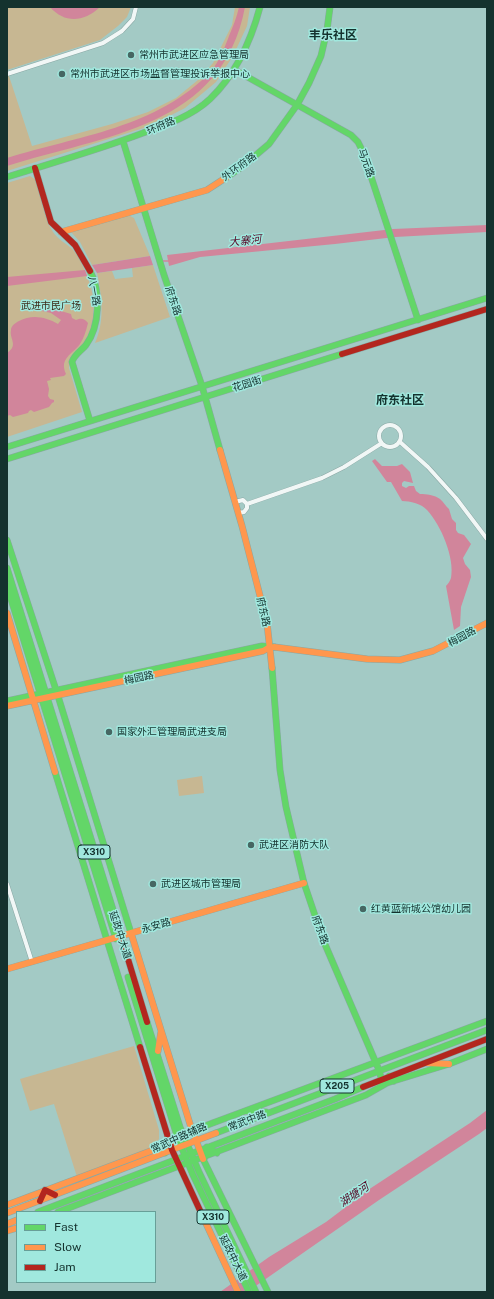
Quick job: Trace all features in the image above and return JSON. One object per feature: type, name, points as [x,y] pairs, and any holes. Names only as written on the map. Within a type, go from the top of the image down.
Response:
[{"type":"street","points":[[7,74],[103,42],[122,31],[133,20],[136,7]]},
{"type":"street","name":"环府路","points":[[7,177],[122,141],[168,124],[209,100],[235,70],[254,28],[260,7]]},
{"type":"street","name":"外环府路","points":[[61,232],[207,190],[243,166],[269,144],[297,105],[321,56],[327,30],[330,7]]},
{"type":"street","name":"马元路","points":[[235,70],[350,135],[358,142],[363,152],[418,320]]},
{"type":"street","name":"府东路","points":[[122,141],[206,398],[267,623],[280,770],[286,807],[304,883],[324,942],[384,1082]]},
{"type":"street","name":"八一路","points":[[35,168],[51,222],[75,245],[87,262],[96,289],[98,312],[93,330],[86,345],[73,358],[72,362],[90,421]]},
{"type":"street","name":"花园街","points":[[7,447],[487,298]]},
{"type":"street","name":"花园街","points":[[7,459],[487,309]]},
{"type":"street","points":[[392,426],[398,429],[401,435],[400,442],[395,447],[387,447],[382,443],[380,439],[380,432],[385,427],[392,426]]},
{"type":"street","points":[[400,442],[428,468],[456,498],[487,539]]},
{"type":"street","points":[[247,504],[322,478],[344,467],[382,443]]},
{"type":"street","points":[[235,502],[243,500],[247,504]]},
{"type":"street","points":[[238,512],[244,512],[247,508],[247,504]]},
{"type":"street","points":[[7,540],[58,693],[192,1131],[267,1289]]},
{"type":"street","name":"延政中大道","points":[[7,568],[44,696],[181,1138],[242,1270],[256,1292]]},
{"type":"street","name":"延政中大道","points":[[7,586],[44,696]]},
{"type":"street","points":[[7,613],[106,941],[170,1146],[238,1292]]},
{"type":"street","name":"梅园路","points":[[7,701],[44,696],[263,651],[270,647],[280,647],[367,659],[400,660],[433,651],[487,623]]},
{"type":"street","name":"梅园路","points":[[7,706],[33,698]]},
{"type":"street","name":"永安路","points":[[7,969],[304,883]]},
{"type":"street","points":[[7,884],[32,962]]},
{"type":"street","name":"延政中大道","points":[[118,938],[157,1054],[181,1138]]},
{"type":"street","name":"常武中路辅路","points":[[7,1204],[156,1149],[170,1146],[192,1131],[487,1022]]},
{"type":"street","name":"常武中路","points":[[7,1213],[165,1153],[170,1146],[184,1145],[487,1030]]},
{"type":"street","points":[[157,1054],[161,1032]]},
{"type":"street","name":"常武中路","points":[[51,1209],[176,1160],[190,1159],[200,1150],[207,1147],[334,1099],[384,1082],[425,1062],[487,1039]]},
{"type":"street","points":[[392,1078],[449,1064],[487,1049]]},
{"type":"street","points":[[425,1062],[449,1064]]},
{"type":"street","points":[[61,1211],[179,1167],[190,1159],[204,1157],[366,1095],[384,1082]]},
{"type":"street","points":[[246,1111],[270,1112]]},
{"type":"street","points":[[204,1157],[207,1147],[217,1152]]},
{"type":"street","points":[[156,1149],[165,1153]]},
{"type":"street","points":[[40,1201],[45,1190],[55,1195]]},
{"type":"street","name":"延政中大道","points":[[242,1270],[249,1292]]},
{"type":"green space","points":[[7,7],[131,7],[127,17],[100,40],[7,70]]},
{"type":"green space","points":[[235,7],[250,7],[247,26],[233,56],[216,82],[185,108],[150,126],[7,171],[7,70],[32,146],[112,124],[148,112],[176,98],[198,80],[213,63],[232,25]]},
{"type":"green space","name":"武进市民广场","points":[[30,176],[36,180],[50,227],[58,237],[74,251],[82,264],[93,295],[93,323],[89,336],[73,357],[69,368],[82,412],[7,437],[7,183]]},
{"type":"green space","points":[[128,215],[134,218],[150,256],[92,265],[80,242],[71,232]]},
{"type":"green space","points":[[153,265],[170,317],[95,343],[100,326],[102,308],[97,273],[112,271],[115,279],[133,277],[132,268]]},
{"type":"green space","points":[[202,776],[204,793],[179,796],[177,780]]},
{"type":"green space","points":[[134,1046],[159,1130],[159,1139],[152,1148],[77,1177],[54,1104],[30,1111],[20,1079]]},
{"type":"shaded area","points":[[50,7],[100,7],[88,16],[75,19],[62,16]]},
{"type":"shaded area","points":[[239,7],[245,7],[232,47],[212,79],[185,102],[154,120],[119,134],[7,166],[7,158],[115,128],[142,118],[167,106],[190,90],[211,71],[217,63],[226,45]]},
{"type":"shaded area","points":[[487,225],[487,232],[395,237],[200,257],[169,266],[167,255],[393,229]]},
{"type":"shaded area","points":[[150,256],[153,265],[97,273],[92,265]]},
{"type":"shaded area","points":[[85,270],[87,276],[7,286],[7,277]]},
{"type":"shaded area","points":[[49,303],[60,306],[59,309],[61,311],[71,314],[72,318],[76,320],[82,319],[87,321],[88,323],[85,334],[77,348],[65,360],[64,369],[66,374],[64,376],[50,378],[51,380],[47,381],[49,389],[48,396],[50,399],[54,400],[54,402],[49,407],[34,412],[31,410],[28,413],[13,417],[10,415],[7,416],[7,353],[11,350],[13,345],[11,329],[19,321],[34,317],[44,318],[58,324],[61,320],[51,313],[42,311],[44,306],[46,307]]},
{"type":"shaded area","points":[[375,459],[382,466],[397,466],[402,464],[410,472],[413,483],[404,481],[402,486],[406,488],[409,486],[414,486],[416,491],[420,494],[433,496],[440,499],[449,509],[452,519],[456,523],[456,530],[458,533],[464,535],[471,544],[463,558],[465,564],[470,570],[471,577],[461,607],[460,626],[454,630],[446,586],[451,578],[451,561],[442,533],[432,516],[425,508],[416,503],[402,501],[391,482],[387,482],[372,461]]},
{"type":"shaded area","points":[[487,1110],[487,1128],[479,1134],[379,1200],[247,1292],[220,1292],[269,1257],[326,1222],[371,1188],[470,1123]]},
{"type":"waterway","name":"大寨河","points":[[161,261],[170,261]]},
{"type":"traffic: fast","points":[[7,177],[75,156],[170,123],[203,105],[228,79],[235,68],[252,32],[260,7]]},
{"type":"traffic: fast","points":[[227,177],[243,166],[269,144],[297,105],[321,56],[327,30],[330,7]]},
{"type":"traffic: fast","points":[[235,70],[351,135],[358,142],[363,152],[418,320]]},
{"type":"traffic: fast","points":[[123,141],[164,275],[202,386],[220,450]]},
{"type":"traffic: fast","points":[[90,271],[96,288],[96,319],[91,337],[86,345],[74,357],[72,362],[90,421]]},
{"type":"traffic: fast","points":[[7,447],[487,298]]},
{"type":"traffic: fast","points":[[7,459],[342,354]]},
{"type":"traffic: fast","points":[[7,540],[58,696],[131,933]]},
{"type":"traffic: fast","points":[[7,568],[115,916]]},
{"type":"traffic: fast","points":[[7,586],[116,939]]},
{"type":"traffic: fast","points":[[7,701],[262,646],[274,647]]},
{"type":"traffic: fast","points":[[272,668],[280,770],[286,807],[304,883],[324,942],[379,1070],[383,1085]]},
{"type":"traffic: fast","points":[[55,772],[140,1047]]},
{"type":"traffic: fast","points":[[128,977],[178,1139],[193,1175],[249,1292]]},
{"type":"traffic: fast","points":[[180,1138],[192,1131],[210,1124],[487,1021]]},
{"type":"traffic: fast","points":[[147,1022],[180,1127],[199,1172],[256,1292]]},
{"type":"traffic: fast","points":[[216,1133],[487,1030]]},
{"type":"traffic: fast","points":[[61,1211],[366,1095],[387,1083],[449,1064],[487,1049]]},
{"type":"traffic: fast","points":[[387,1083],[389,1076],[394,1081]]},
{"type":"traffic: fast","points":[[41,1211],[363,1087]]},
{"type":"traffic: fast","points":[[246,1111],[266,1112]]},
{"type":"traffic: fast","points":[[205,1157],[207,1147],[217,1153]]},
{"type":"traffic: fast","points":[[155,1149],[165,1153]]},
{"type":"traffic: fast","points":[[203,1159],[268,1292]]},
{"type":"traffic: slow","points":[[61,232],[207,190],[227,177]]},
{"type":"traffic: slow","points":[[220,450],[242,526],[267,623],[272,668]]},
{"type":"traffic: slow","points":[[7,613],[55,772]]},
{"type":"traffic: slow","points":[[274,647],[367,659],[400,660],[433,651],[487,623]]},
{"type":"traffic: slow","points":[[7,706],[263,651],[270,647]]},
{"type":"traffic: slow","points":[[7,969],[304,883]]},
{"type":"traffic: slow","points":[[131,933],[190,1124],[203,1159]]},
{"type":"traffic: slow","points":[[158,1051],[161,1032]]},
{"type":"traffic: slow","points":[[427,1063],[449,1064]]},
{"type":"traffic: slow","points":[[7,1213],[216,1133]]},
{"type":"traffic: slow","points":[[7,1205],[172,1143]]},
{"type":"traffic: slow","points":[[203,1217],[238,1292]]},
{"type":"traffic: slow","points":[[7,1224],[16,1220]]},
{"type":"traffic: slow","points":[[7,1231],[16,1228]]},
{"type":"traffic: jam","points":[[35,168],[51,222],[75,245],[90,271]]},
{"type":"traffic: jam","points":[[342,354],[487,309]]},
{"type":"traffic: jam","points":[[115,916],[147,1022]]},
{"type":"traffic: jam","points":[[363,1087],[487,1039]]},
{"type":"traffic: jam","points":[[140,1047],[172,1150],[203,1217]]},
{"type":"traffic: jam","points":[[40,1201],[45,1190],[55,1195]]},
{"type":"place","name":"常州市武进区应急管理局","points":[[131,55]]},
{"type":"place","name":"常州市武进区市场监督管理投诉举报中心","points":[[62,74]]},
{"type":"place","name":"国家外汇管理局武进支局","points":[[109,732]]},
{"type":"place","name":"武进区消防大队","points":[[251,845]]},
{"type":"place","name":"武进区城市管理局","points":[[153,884]]},
{"type":"place","name":"红黄蓝新城公馆幼儿园","points":[[363,909]]},
{"type":"district","name":"丰乐社区","points":[[333,35]]},
{"type":"district","name":"府东社区","points":[[400,400]]},
{"type":"water label","name":"湖塘河","points":[[354,1195]]}]
